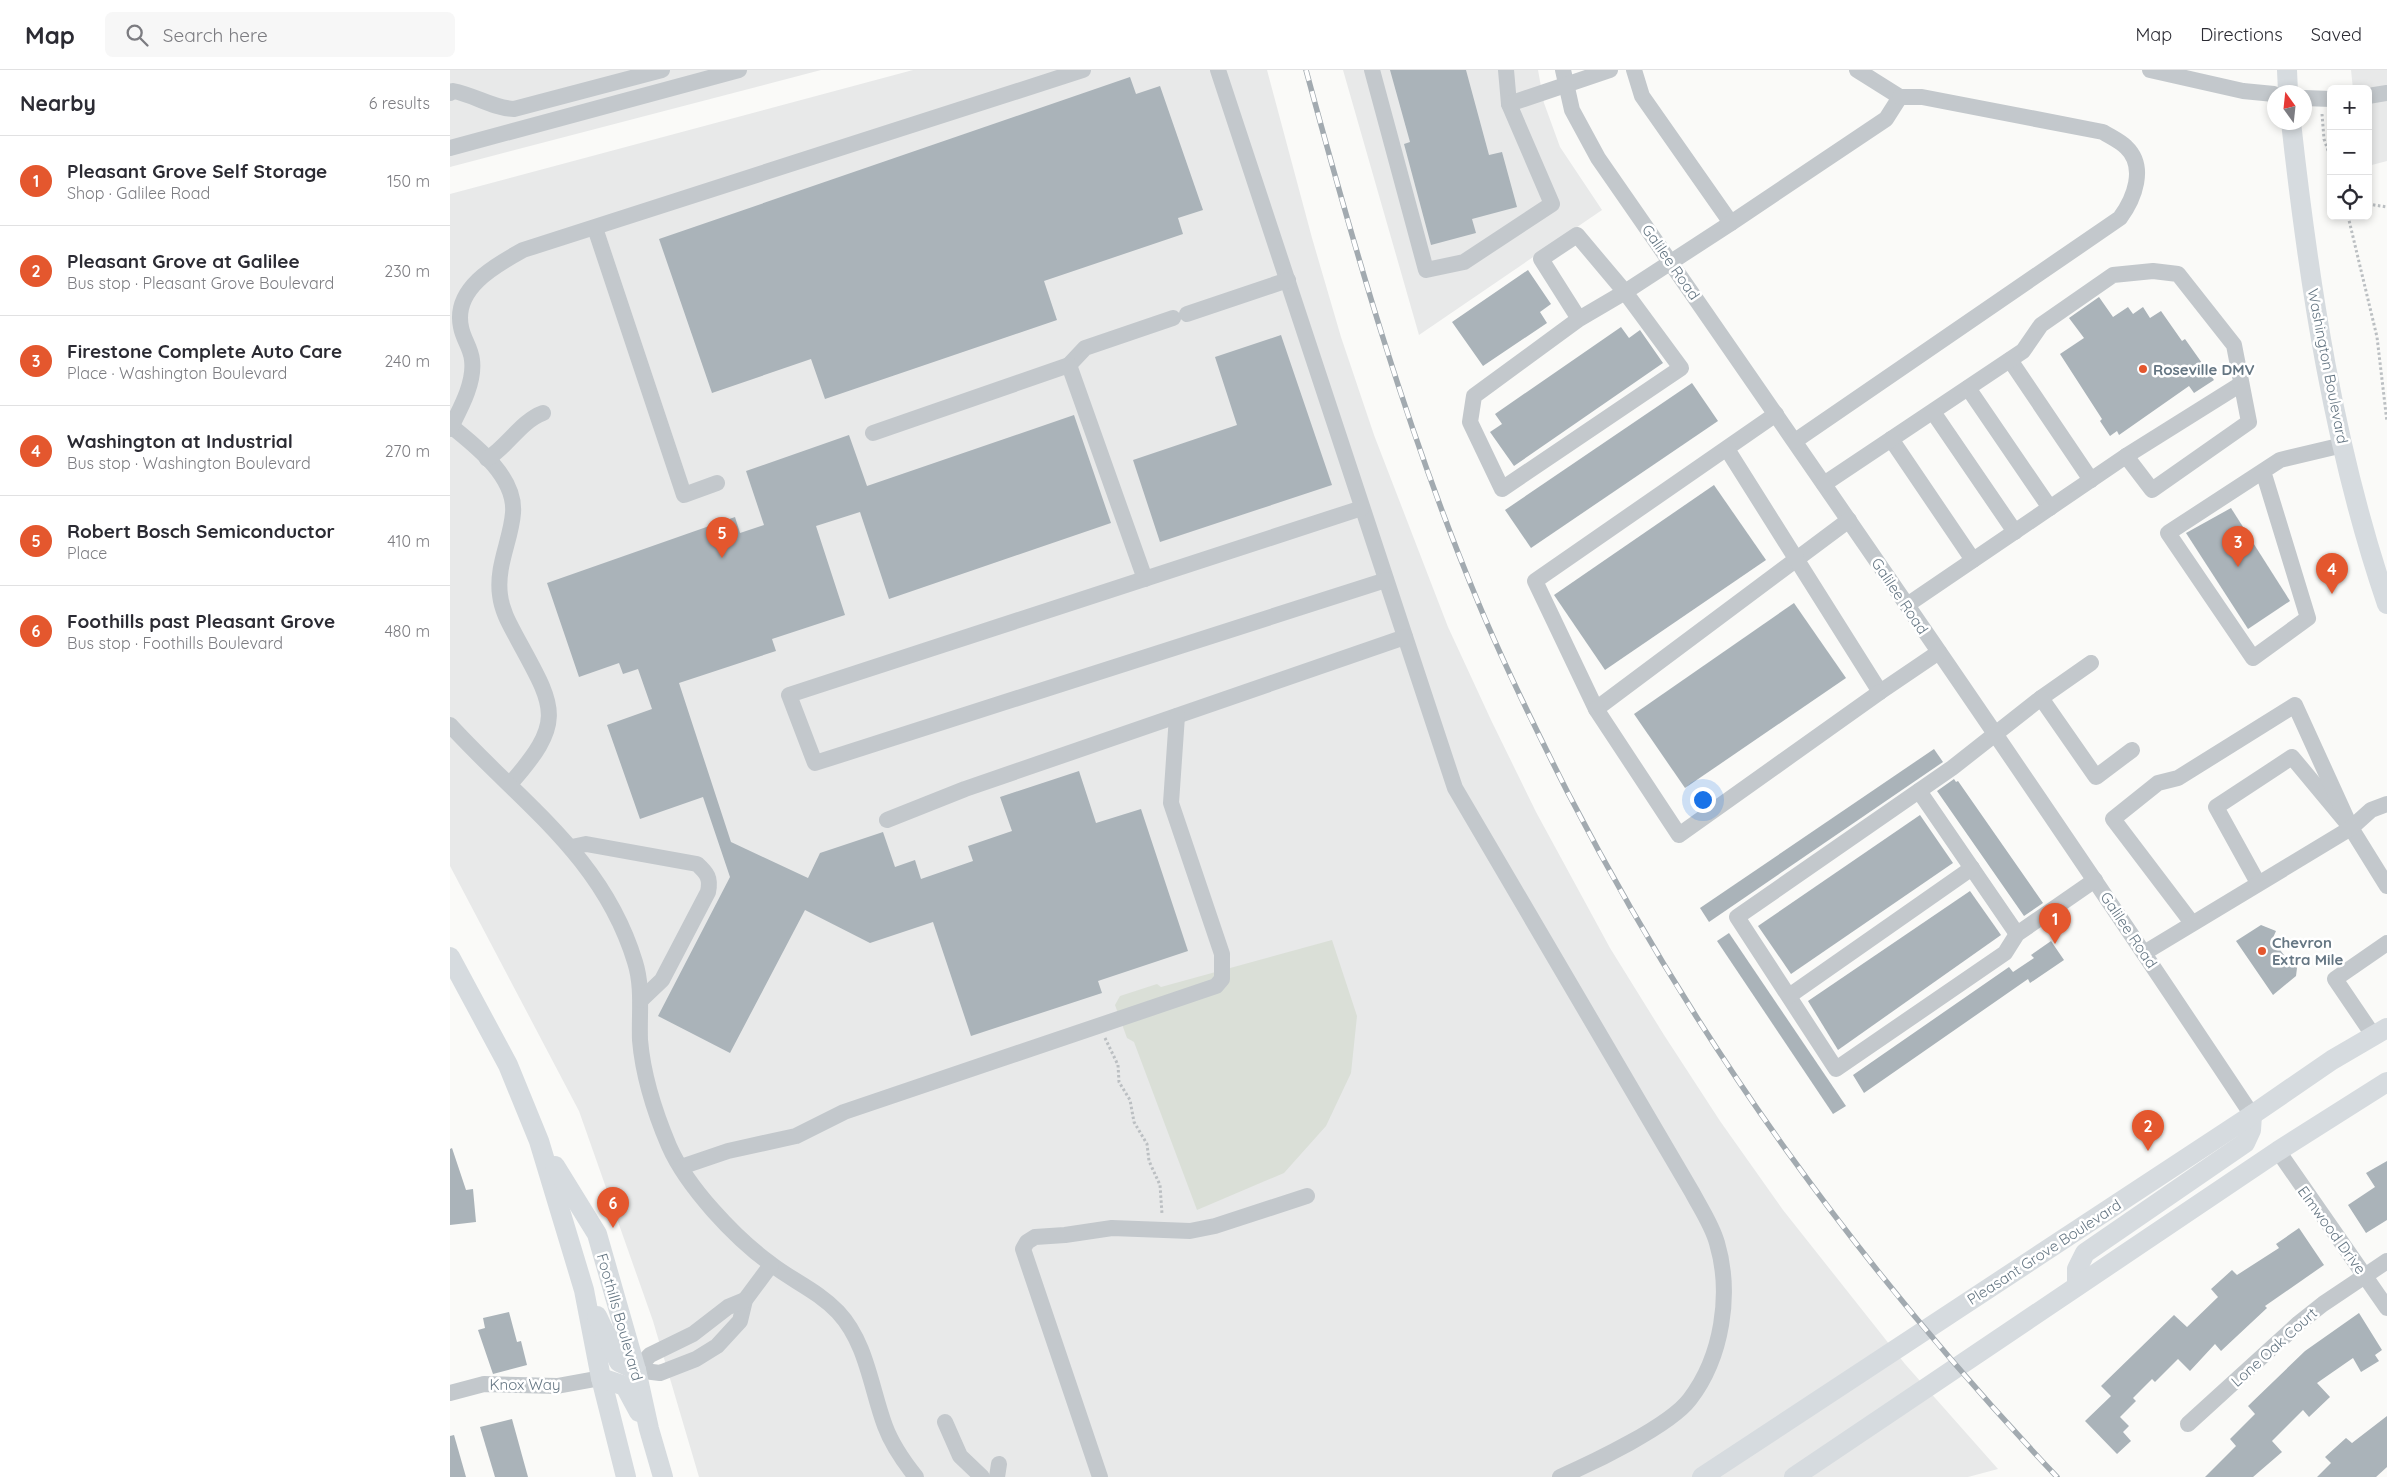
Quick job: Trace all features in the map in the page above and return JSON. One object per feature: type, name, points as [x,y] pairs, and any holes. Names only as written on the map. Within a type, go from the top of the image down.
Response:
[{"type":"main road","points":[[2287,70],[2288,85]]},
{"type":"main road","name":"Washington Boulevard","points":[[2292,130],[2302,222],[2343,446],[2369,552],[2387,604]]},
{"type":"main road","name":"Foothills Boulevard","points":[[450,957],[508,1065],[539,1141],[584,1290],[601,1378],[626,1477]]},
{"type":"main road","name":"Pleasant Grove Boulevard","points":[[1702,1477],[1850,1381],[2287,1090],[2380,1031]]},
{"type":"main road","points":[[1794,1477],[2278,1151],[2387,1082]]},
{"type":"main road","points":[[2077,1286],[2077,1270],[2085,1253],[2245,1143],[2251,1130],[2252,1115]]},
{"type":"main road","name":"Foothills Boulevard","points":[[539,1141],[597,1234],[636,1370],[649,1429],[663,1477]]},
{"type":"main road","points":[[584,1290],[619,1362],[636,1370]]},
{"type":"main road","points":[[601,1378],[624,1386],[649,1429]]},
{"type":"street","points":[[450,93],[453,91],[472,95],[499,108],[514,109],[662,70]]},
{"type":"street","points":[[450,148],[739,70]]},
{"type":"street","points":[[510,784],[538,746],[549,727],[550,708],[545,692],[505,617],[500,594],[500,576],[513,512],[509,490],[498,470],[451,428],[472,375],[472,359],[456,331],[458,311],[467,292],[487,273],[523,250],[1083,70]]},
{"type":"street","points":[[1218,70],[1455,788],[1707,1220],[1717,1242],[1724,1272],[1724,1301],[1721,1328],[1704,1376],[1689,1400],[1665,1420],[1620,1448],[1560,1477]]},
{"type":"street","points":[[1372,70],[1426,270],[1464,262],[1552,204],[1509,104],[1506,70]]},
{"type":"street","points":[[1509,104],[1564,77],[1610,70]]},
{"type":"street","points":[[1634,70],[1642,96],[1731,224]]},
{"type":"street","points":[[1795,441],[2120,218],[2131,204],[2138,174],[2135,160],[2126,147],[2103,132],[1922,97],[1900,97],[1857,70]]},
{"type":"street","points":[[2150,70],[2243,91],[2267,93]]},
{"type":"street","name":"Galilee Road","points":[[1564,77],[1572,110],[1588,142],[2095,880],[2252,1115]]},
{"type":"street","points":[[2372,95],[2387,93]]},
{"type":"street","points":[[1579,319],[1542,259],[1576,235],[1625,292],[1681,368],[1502,488],[1470,422],[1474,396],[1579,319],[1625,292],[1731,224],[1886,119],[1900,97]]},
{"type":"street","points":[[2312,98],[2327,99]]},
{"type":"street","points":[[595,228],[684,495],[717,484]]},
{"type":"street","points":[[1824,484],[2023,351],[2041,325],[2113,275],[2153,271],[2178,274],[2234,345],[2249,422],[2152,490],[2126,456]]},
{"type":"street","points":[[873,433],[1069,365],[1085,348],[1288,280]]},
{"type":"street","points":[[2010,360],[2092,480]]},
{"type":"street","points":[[1069,365],[1145,578]]},
{"type":"street","points":[[1907,605],[2126,456],[2241,384]]},
{"type":"street","points":[[1968,388],[2050,508]]},
{"type":"street","points":[[1932,412],[2015,532]]},
{"type":"street","points":[[487,459],[498,452],[535,416],[543,413]]},
{"type":"street","points":[[1776,414],[1535,581],[1596,709],[1679,835],[1939,652]]},
{"type":"street","points":[[1891,439],[1973,560]]},
{"type":"street","points":[[2263,470],[2308,618],[2253,658],[2168,533],[2263,470],[2280,460],[2343,446]]},
{"type":"street","points":[[1727,448],[1880,692]]},
{"type":"street","points":[[1362,508],[789,695],[815,763],[1386,580]]},
{"type":"street","points":[[1596,709],[1849,520]]},
{"type":"street","points":[[886,820],[965,789],[1405,637]]},
{"type":"street","points":[[2091,662],[1919,791],[1737,917],[1836,1069],[2005,953],[2017,934],[2095,880]]},
{"type":"street","points":[[2041,698],[2096,776],[2132,750]]},
{"type":"street","points":[[2192,923],[2113,819],[2158,782],[2178,778],[2295,705],[2350,828]]},
{"type":"street","points":[[681,1167],[728,1152],[796,1136],[844,1112],[1216,986],[1222,979],[1222,954],[1171,803],[1176,716]]},
{"type":"street","points":[[450,725],[572,847],[612,908],[625,933],[636,964],[641,1000],[640,1040],[645,1069],[652,1097],[670,1147],[681,1167],[704,1199],[734,1233],[771,1265],[809,1288],[839,1313],[857,1342],[869,1370],[886,1428],[902,1460],[916,1477]]},
{"type":"street","points":[[2258,883],[2216,807],[2292,757],[2350,828],[2387,886]]},
{"type":"street","points":[[1919,791],[2017,934]]},
{"type":"street","points":[[2144,953],[2350,828],[2371,810],[2387,804]]},
{"type":"street","points":[[572,847],[586,844],[697,864],[706,872],[710,882],[708,892],[662,980],[641,1000]]},
{"type":"street","points":[[1788,996],[1972,868]]},
{"type":"street","points":[[2380,1031],[2335,979],[2387,943]]},
{"type":"street","name":"Elmwood Drive","points":[[2278,1151],[2387,1308]]},
{"type":"street","points":[[1100,1477],[1023,1249],[1027,1242],[1035,1236],[1065,1235],[1112,1228],[1190,1231],[1215,1226],[1307,1196]]},
{"type":"street","name":"Lone Oak Court","points":[[2188,1424],[2299,1323],[2387,1261]]},
{"type":"street","points":[[636,1370],[660,1373],[696,1359],[717,1346],[740,1321],[745,1300],[771,1265]]},
{"type":"street","points":[[636,1370],[650,1355],[693,1334],[728,1307],[745,1300]]},
{"type":"street","name":"Knox Way","points":[[450,1392],[484,1384],[557,1386],[601,1378]]},
{"type":"street","points":[[945,1422],[960,1456],[982,1477]]},
{"type":"path","points":[[2322,113],[2324,139],[2327,148]]},
{"type":"path","points":[[2372,205],[2387,207]]},
{"type":"path","points":[[2349,220],[2377,337],[2387,422]]},
{"type":"path","points":[[1101,1026],[1107,1044],[1118,1065],[1119,1082],[1130,1100],[1134,1122],[1147,1144],[1149,1161],[1160,1185],[1160,1204],[1168,1231]]},
{"type":"shaded area","points":[[450,70],[821,70],[450,167]]},
{"type":"shaded area","points":[[913,70],[1267,70],[1312,238],[1341,337],[1374,435],[1448,627],[1536,812],[1610,948],[1720,1121],[1783,1210],[1905,1364],[1998,1469],[1968,1477],[699,1477],[653,1321],[579,1111],[450,866],[450,194]]},
{"type":"shaded area","points":[[1343,70],[1538,70],[1544,103],[1560,147],[1602,210],[1419,335]]},
{"type":"shaded area","points":[[2351,70],[2387,70],[2387,161],[2372,165],[2372,85],[2353,85]]},
{"type":"shaded area","points":[[1332,940],[1357,1016],[1351,1073],[1326,1126],[1284,1173],[1197,1210],[1134,1042],[1127,1038],[1115,1005],[1120,996],[1157,984],[1161,987]]},
{"type":"building","points":[[1390,70],[1466,70],[1489,155],[1502,152],[1517,207],[1472,219],[1476,233],[1431,245],[1404,144],[1410,142]]},
{"type":"building","points":[[1130,77],[1136,94],[1160,86],[1203,210],[1178,218],[1183,234],[1044,281],[1057,320],[825,399],[811,359],[712,393],[659,239]]},
{"type":"building","points":[[1528,270],[1551,304],[1540,312],[1547,323],[1483,366],[1452,322]]},
{"type":"building","name":"Roseville DMV","points":[[2099,297],[2113,317],[2128,307],[2133,314],[2143,307],[2150,318],[2161,311],[2182,341],[2185,339],[2214,380],[2194,393],[2189,386],[2119,435],[2117,431],[2110,436],[2100,421],[2102,419],[2060,354],[2084,338],[2069,318]]},
{"type":"building","points":[[1621,327],[1629,338],[1640,330],[1663,363],[1514,466],[1490,432],[1502,424],[1495,414]]},
{"type":"building","points":[[1281,335],[1332,485],[1160,542],[1133,460],[1237,425],[1215,357]]},
{"type":"building","points":[[1692,383],[1718,421],[1531,548],[1505,510]]},
{"type":"building","points":[[1074,415],[1111,523],[889,599],[860,512],[816,526],[845,615],[772,639],[776,651],[679,683],[731,842],[808,878],[820,853],[883,832],[895,867],[915,860],[921,879],[973,861],[968,846],[1012,831],[1000,797],[1079,771],[1096,823],[1141,809],[1188,951],[1098,981],[1102,993],[971,1036],[933,922],[870,943],[805,910],[730,1053],[658,1016],[730,877],[703,797],[640,819],[607,725],[652,709],[638,669],[623,674],[619,663],[579,677],[547,583],[735,517],[740,533],[764,525],[746,471],[849,435],[867,486]]},
{"type":"building","points":[[1714,485],[1766,560],[1605,670],[1554,595]]},
{"type":"building","points":[[2231,508],[2290,601],[2248,629],[2186,533]]},
{"type":"building","points":[[1794,603],[1846,678],[1685,788],[1634,714]]},
{"type":"building","points":[[1934,749],[1943,762],[1709,922],[1700,908]]},
{"type":"building","points":[[1954,779],[1956,782],[1958,781],[2043,903],[2024,916],[1937,791]]},
{"type":"building","points":[[1920,815],[1953,863],[1791,974],[1758,926]]},
{"type":"building","points":[[1970,891],[2001,935],[1838,1050],[1808,1001]]},
{"type":"building","name":"Chevron Extra Mile","points":[[2261,925],[2276,931],[2272,940],[2288,960],[2298,960],[2296,976],[2273,995],[2236,941]]},
{"type":"building","points":[[1729,933],[1846,1106],[1833,1114],[1717,941]]},
{"type":"building","points":[[2051,941],[2064,960],[2030,983],[2028,979],[1864,1093],[1853,1075],[2009,967],[2013,972],[2034,958],[2031,955]]},
{"type":"building","points":[[452,1148],[466,1190],[473,1189],[476,1222],[450,1225],[450,1149]]},
{"type":"building","points":[[2387,1161],[2387,1220],[2366,1233],[2348,1205],[2375,1187],[2366,1173]]},
{"type":"building","points":[[2299,1228],[2324,1265],[2265,1306],[2267,1308],[2221,1351],[2215,1344],[2190,1371],[2178,1359],[2155,1382],[2152,1379],[2133,1398],[2136,1401],[2120,1417],[2129,1426],[2123,1432],[2131,1441],[2117,1454],[2085,1421],[2111,1396],[2101,1386],[2174,1315],[2187,1327],[2218,1297],[2211,1289],[2232,1270],[2237,1275],[2279,1248],[2276,1244]]},
{"type":"building","points":[[509,1312],[517,1342],[521,1341],[527,1365],[493,1374],[478,1330],[485,1328],[483,1318]]},
{"type":"building","points":[[2359,1313],[2382,1350],[2375,1355],[2379,1361],[2361,1372],[2353,1358],[2317,1383],[2330,1397],[2309,1417],[2303,1410],[2272,1441],[2282,1452],[2253,1477],[2205,1477],[2236,1446],[2230,1439],[2255,1414],[2248,1406],[2305,1351]]},
{"type":"building","points":[[2387,1416],[2387,1467],[2376,1477],[2317,1477],[2331,1463],[2325,1457],[2346,1438],[2352,1443]]},
{"type":"building","points":[[512,1419],[528,1477],[495,1477],[480,1427]]},
{"type":"building","points":[[454,1435],[466,1477],[450,1477],[450,1436]]},
{"type":"railway","points":[[1306,70],[1343,205],[1383,339],[1428,471],[1488,626],[1568,793],[1619,888],[1673,979],[1729,1067],[1788,1153],[1850,1236],[1916,1318],[2057,1477]]},
{"type":"place","name":"Roseville DMV","points":[[2143,369]]},
{"type":"place","name":"Robert Bosch Semiconductor","points":[[722,558]]},
{"type":"place","name":"Firestone Complete Auto Care","points":[[2238,567]]},
{"type":"place","name":"Washington at Industrial","points":[[2332,594]]},
{"type":"place","name":"Pleasant Grove Self Storage","points":[[2055,944]]},
{"type":"place","name":"Chevron Extra Mile","points":[[2262,951]]},
{"type":"place","name":"Pleasant Grove at Galilee","points":[[2148,1151]]},
{"type":"place","name":"Foothills past Pleasant Grove","points":[[613,1228]]}]
